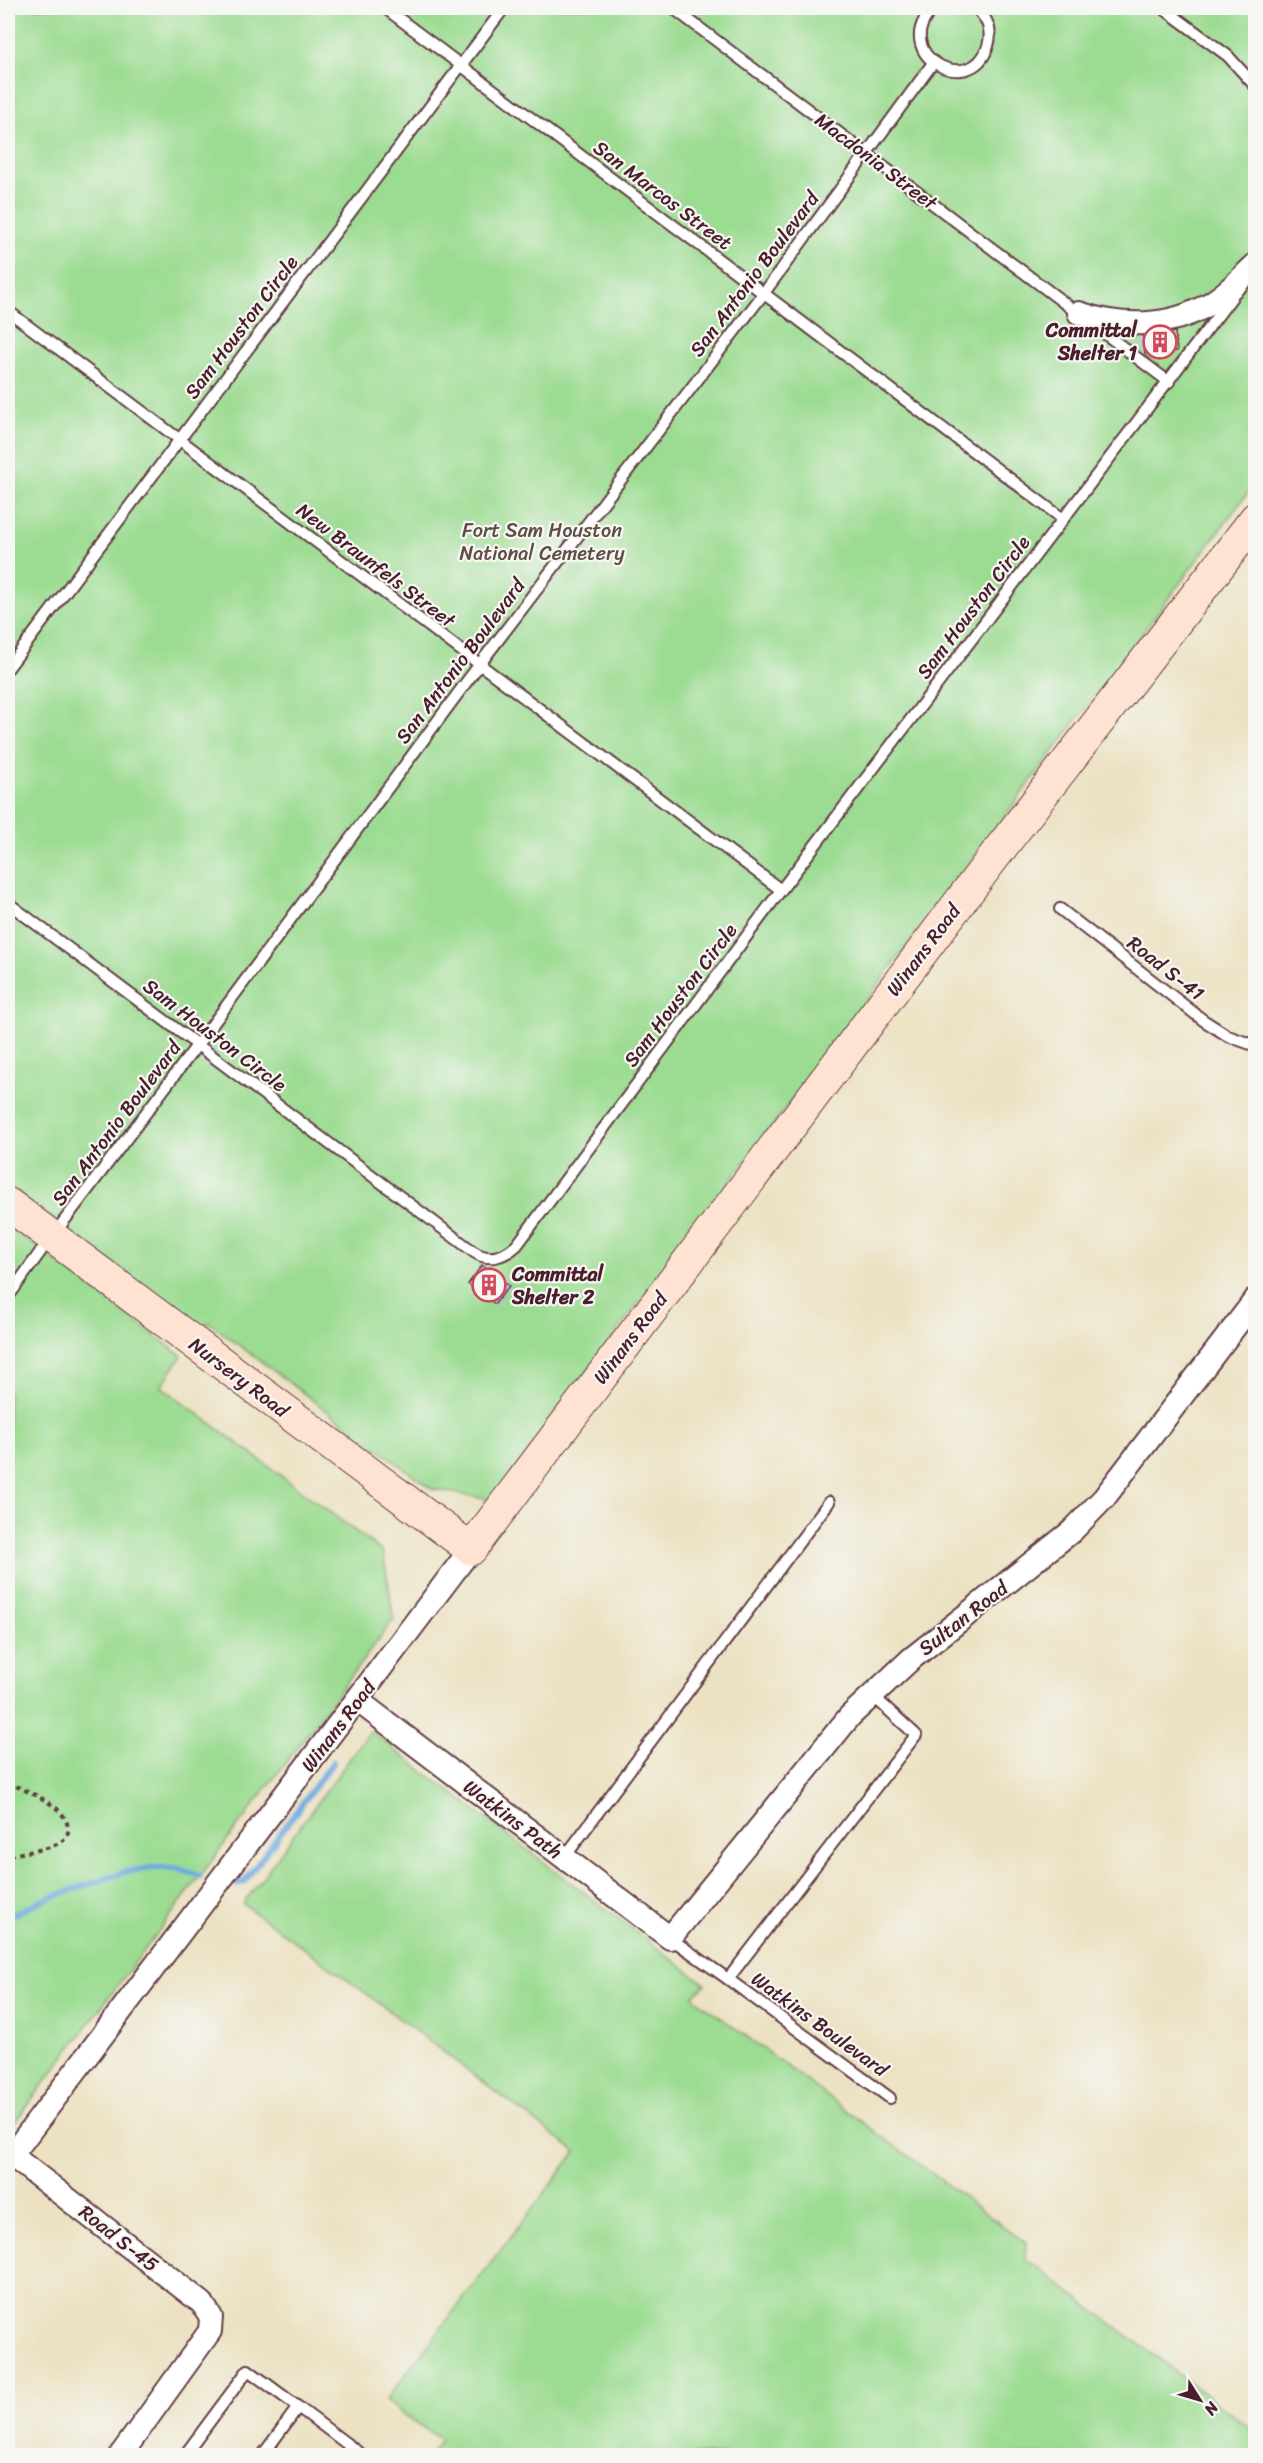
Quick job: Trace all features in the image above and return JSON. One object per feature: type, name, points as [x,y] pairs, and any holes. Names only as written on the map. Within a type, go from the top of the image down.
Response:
[{"type":"street","name":"Macdonia Street","points":[[1079,313],[1104,322],[1123,324],[1179,317],[1211,303],[1256,265]]},
{"type":"street","name":"Winans Road","points":[[9,2157],[1007,839],[1256,518]]},
{"type":"street","name":"Nursery Road","points":[[8,1204],[471,1549]]},
{"type":"street","name":"Sultan Road","points":[[670,1938],[835,1734],[872,1695],[911,1659],[1072,1531],[1104,1498],[1256,1299]]},
{"type":"street","name":"Watkins Path","points":[[357,1700],[670,1938]]},
{"type":"street","name":"Road S-45","points":[[9,2157],[202,2303],[211,2317],[210,2331],[120,2456]]},
{"type":"lane","name":"San Marcos Street","points":[[385,8],[1063,519]]},
{"type":"lane","name":"Sam Houston Circle","points":[[8,668],[504,8]]},
{"type":"lane","name":"Macdonia Street","points":[[673,8],[1169,382]]},
{"type":"lane","points":[[933,8],[922,22],[920,40],[922,49],[933,63],[941,68],[959,70],[968,68],[982,57],[987,49],[990,31],[987,22],[976,8]]},
{"type":"lane","points":[[1163,8],[1228,56],[1256,87]]},
{"type":"lane","name":"San Antonio Boulevard","points":[[61,1225],[479,665],[764,293],[933,63]]},
{"type":"lane","name":"Sam Houston Circle","points":[[8,903],[474,1252],[484,1257],[497,1258],[517,1245],[781,890],[1256,265]]},
{"type":"lane","name":"New Braunfels Street","points":[[8,311],[781,890]]},
{"type":"lane","name":"Road S-41","points":[[1060,909],[1203,1020],[1228,1036],[1256,1046]]},
{"type":"lane","points":[[8,1297],[41,1251]]},
{"type":"lane","points":[[564,1858],[829,1502]]},
{"type":"lane","points":[[728,1979],[916,1735],[872,1695]]},
{"type":"lane","name":"Watkins Boulevard","points":[[670,1938],[890,2098]]},
{"type":"lane","points":[[184,2456],[248,2370],[363,2456]]},
{"type":"lane","points":[[261,2456],[298,2407]]},
{"type":"path","points":[[8,1782],[51,1804],[63,1813],[68,1832],[66,1839],[55,1845],[8,1856]]},
{"type":"green space","name":"Fort Sam Houston National Cemetery","points":[[8,8],[1255,8],[1255,483],[491,1500],[432,1489],[208,1322],[201,1330],[8,1185]]},
{"type":"green space","points":[[8,1226],[182,1356],[161,1386],[383,1552],[394,1619],[8,2131]]},
{"type":"green space","points":[[370,1731],[705,1984],[693,1997],[1026,2243],[1025,2258],[1255,2432],[1255,2455],[430,2455],[441,2440],[385,2401],[576,2152],[243,1904]]},
{"type":"building","name":"Committal Shelter 1","points":[[1175,332],[1177,351],[1145,354],[1143,337]]},
{"type":"building","name":"Committal Shelter 2","points":[[482,1265],[509,1286],[495,1304],[468,1284]]},
{"type":"waterway","points":[[235,1884],[244,1882],[333,1762]]},
{"type":"waterway","points":[[8,1917],[43,1900],[125,1872],[152,1868],[176,1868],[200,1876]]},
{"type":"place","name":"Committal Shelter 1","points":[[1160,342]]},
{"type":"place","name":"Committal Shelter 2","points":[[489,1285]]}]
